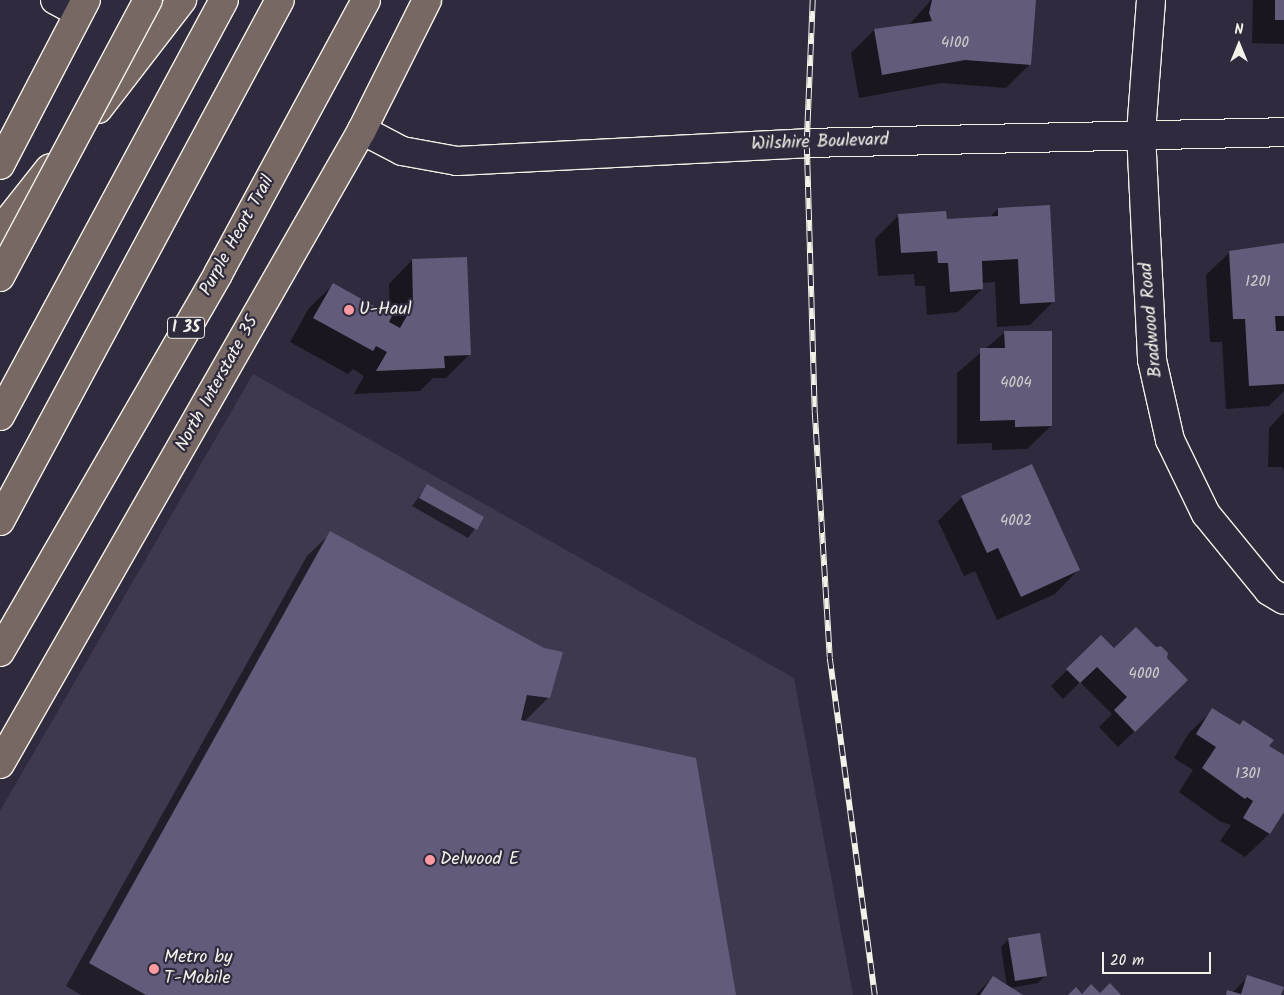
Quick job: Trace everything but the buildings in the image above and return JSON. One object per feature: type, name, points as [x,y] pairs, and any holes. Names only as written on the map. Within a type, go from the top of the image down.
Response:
[{"type":"main road","points":[[0,277],[148,0]]},
{"type":"main road","points":[[0,231],[182,0]]},
{"type":"main road","points":[[0,416],[224,0]]},
{"type":"main road","points":[[0,521],[280,0]]},
{"type":"main road","name":"Purple Heart Trail","points":[[0,652],[218,274],[366,0]]},
{"type":"main road","name":"North Interstate 35","points":[[0,764],[362,130],[427,0]]},
{"type":"main road","points":[[0,166],[83,7]]},
{"type":"street","points":[[55,0],[83,7]]},
{"type":"street","name":"Bradwood Road","points":[[1151,0],[1142,133],[1152,360],[1170,440],[1206,514],[1269,591],[1284,600]]},
{"type":"street","name":"Wilshire Boulevard","points":[[362,130],[402,151],[457,161],[714,146],[1142,133],[1284,132]]},
{"type":"shaded area","points":[[253,374],[794,678],[853,995],[0,995],[0,811]]},
{"type":"railway","points":[[813,0],[807,143],[815,412],[830,658],[875,995]]},
{"type":"place","name":"U-Haul","points":[[349,310]]},
{"type":"place","name":"Delwood E","points":[[430,860]]},
{"type":"place","name":"Metro by T-Mobile","points":[[154,969]]}]
